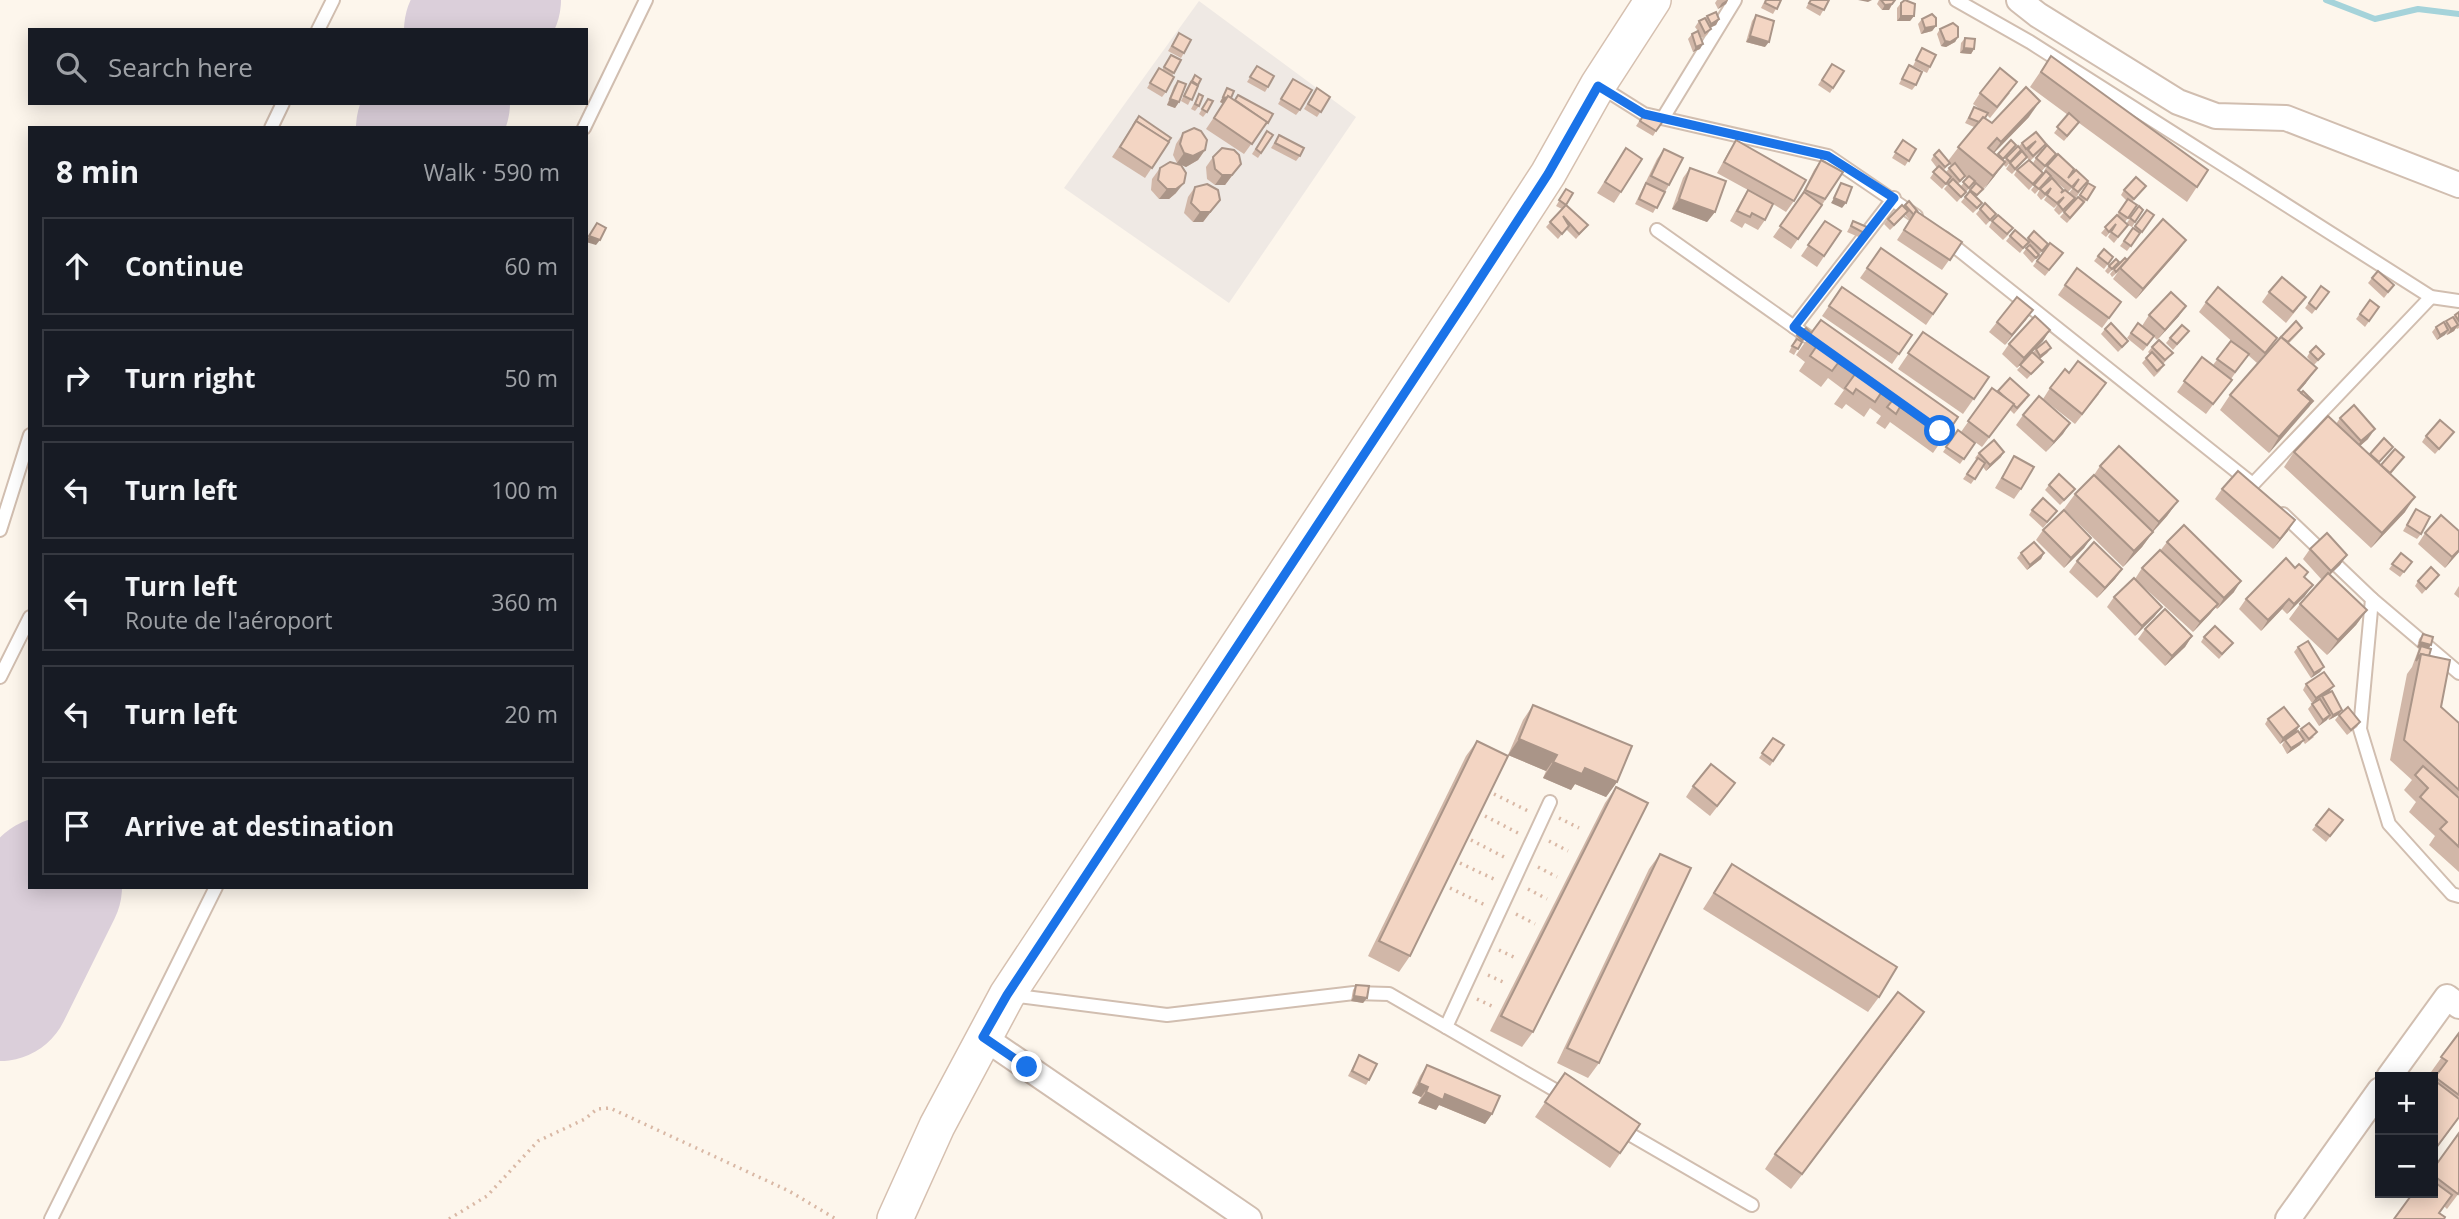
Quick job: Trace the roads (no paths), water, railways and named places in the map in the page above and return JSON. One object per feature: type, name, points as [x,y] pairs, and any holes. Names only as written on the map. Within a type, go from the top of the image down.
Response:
[{"type":"street","points":[[895,1219],[937,1126],[1007,995],[1548,174],[1598,86],[1653,0]]},
{"type":"street","points":[[2019,0],[2038,15],[2178,102],[2216,116],[2286,118],[2459,185]]},
{"type":"street","points":[[2393,1072],[2447,997],[2459,1006]]},
{"type":"street","points":[[983,1037],[1249,1219]]},
{"type":"street","points":[[2288,1219],[2375,1097]]},
{"type":"lane","points":[[319,28],[333,0]]},
{"type":"lane","points":[[585,126],[646,0]]},
{"type":"lane","points":[[1664,118],[1735,0]]},
{"type":"lane","points":[[1956,0],[2030,42],[2431,297],[2459,301]]},
{"type":"lane","points":[[1598,86],[1644,114],[1828,156],[1894,198],[1926,224]]},
{"type":"lane","points":[[272,126],[282,105]]},
{"type":"lane","points":[[1794,327],[1894,198]]},
{"type":"lane","points":[[1657,230],[1828,351]]},
{"type":"lane","points":[[1937,232],[2263,494]]},
{"type":"lane","points":[[2253,484],[2431,297]]},
{"type":"lane","points":[[0,530],[28,441]]},
{"type":"lane","points":[[2273,503],[2372,599],[2459,673]]},
{"type":"lane","points":[[2372,599],[2371,634],[2360,729],[2389,824],[2452,894],[2459,896]]},
{"type":"lane","points":[[0,677],[28,621]]},
{"type":"lane","points":[[1446,1027],[1550,802]]},
{"type":"lane","points":[[51,1219],[215,889]]},
{"type":"lane","points":[[1007,995],[1167,1015],[1354,993],[1389,994],[1576,1102]]},
{"type":"lane","points":[[1611,1123],[1752,1205]]},
{"type":"waterway","points":[[2326,0],[2375,19],[2418,9],[2459,14]]}]
